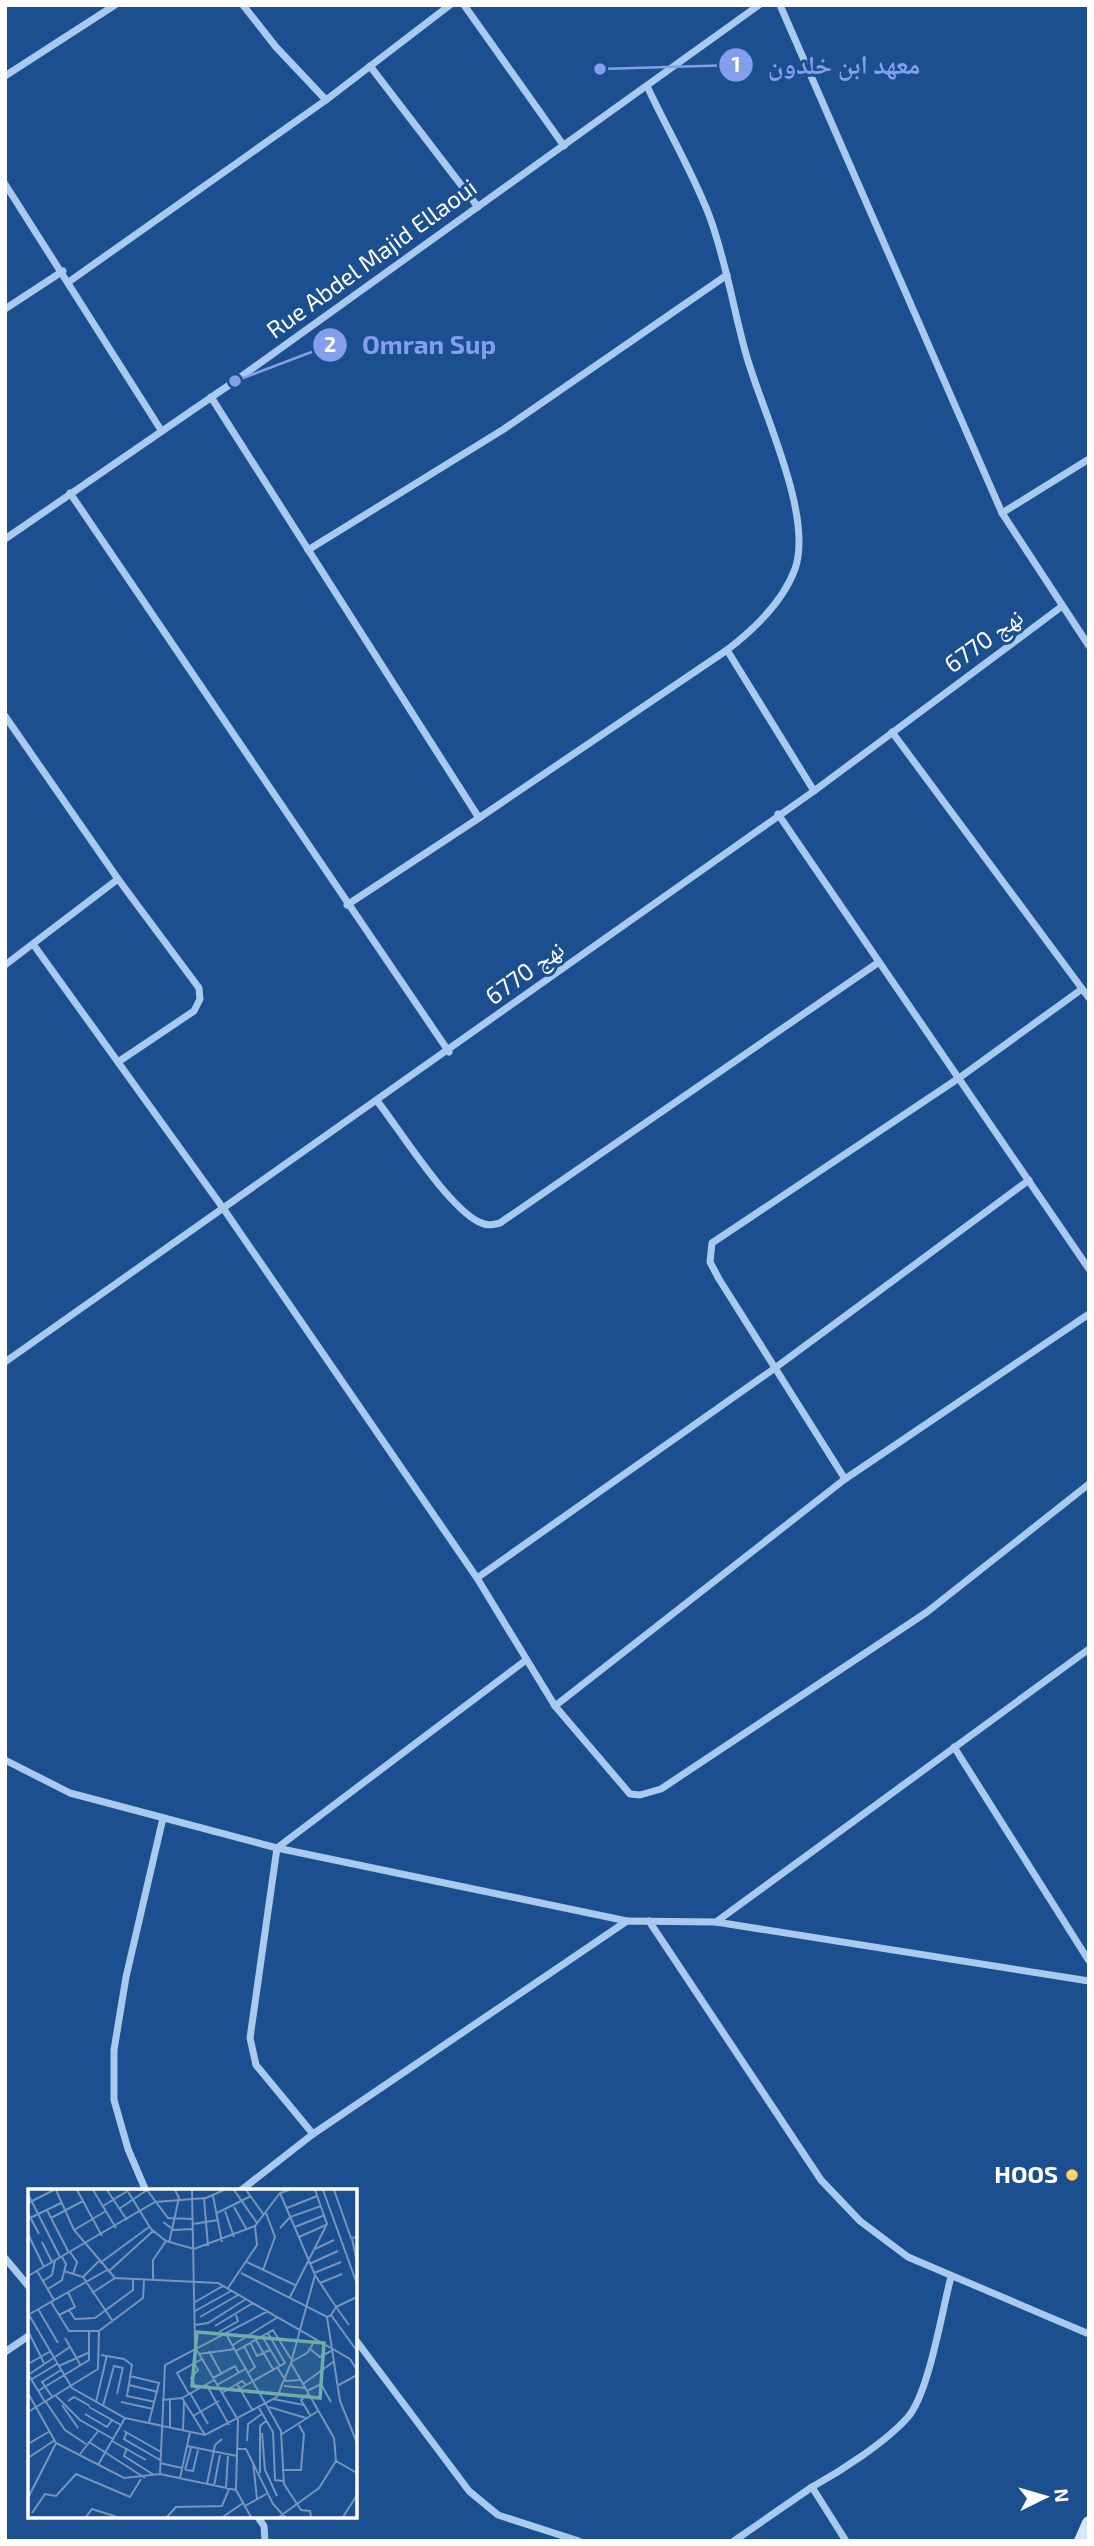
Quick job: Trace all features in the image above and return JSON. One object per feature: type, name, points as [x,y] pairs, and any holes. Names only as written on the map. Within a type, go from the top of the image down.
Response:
[{"type":"street","points":[[5,76],[115,5]]},
{"type":"street","points":[[243,5],[276,47],[326,100]]},
{"type":"street","points":[[70,281],[326,100],[450,5]]},
{"type":"street","points":[[464,5],[564,146]]},
{"type":"street","name":"Rue Abdel Majid Ellaoui","points":[[5,540],[211,397],[759,5]]},
{"type":"street","points":[[780,5],[1002,513],[1089,646]]},
{"type":"street","points":[[370,66],[478,206]]},
{"type":"street","points":[[347,905],[727,650],[766,615],[795,569],[800,531],[792,495],[746,355],[727,275],[709,216],[647,86]]},
{"type":"street","points":[[5,184],[70,281],[161,430]]},
{"type":"street","points":[[5,309],[63,271]]},
{"type":"street","points":[[308,550],[503,429],[727,275]]},
{"type":"street","points":[[211,397],[479,818]]},
{"type":"street","points":[[1002,513],[1089,458]]},
{"type":"street","points":[[70,493],[449,1052]]},
{"type":"street","name":"نهج 6770","points":[[5,1362],[449,1052],[778,814],[814,791],[1061,607]]},
{"type":"street","points":[[727,650],[814,791]]},
{"type":"street","points":[[5,716],[118,879],[194,977],[200,999],[194,1011],[118,1062]]},
{"type":"street","points":[[892,732],[1089,998]]},
{"type":"street","points":[[778,814],[1089,1269]]},
{"type":"street","points":[[5,965],[118,879]]},
{"type":"street","points":[[33,944],[223,1208],[477,1578],[555,1706],[630,1794],[640,1795],[661,1789],[927,1612],[1089,1484]]},
{"type":"street","points":[[378,1102],[454,1202],[478,1222],[489,1225],[500,1223],[879,962]]},
{"type":"street","points":[[845,1479],[719,1279],[710,1262],[712,1243],[959,1078],[1082,989]]},
{"type":"street","points":[[477,1578],[775,1368],[1029,1181]]},
{"type":"street","points":[[555,1706],[845,1479],[1089,1314]]},
{"type":"street","points":[[716,1922],[1089,1649]]},
{"type":"street","points":[[313,2134],[256,2065],[250,2038],[277,1848],[526,1660]]},
{"type":"street","points":[[954,1747],[1089,1961]]},
{"type":"street","points":[[5,1760],[70,1793],[277,1848],[627,1921],[716,1922],[1089,1982]]},
{"type":"street","points":[[144,2189],[128,2149],[114,2099],[114,2050],[125,1977],[163,1818]]},
{"type":"street","points":[[242,2189],[313,2134],[627,1921]]},
{"type":"street","points":[[649,1922],[821,2180],[860,2221],[898,2250],[951,2277],[1089,2334]]},
{"type":"street","points":[[5,2258],[28,2286]]},
{"type":"street","points":[[734,2541],[812,2487],[844,2469],[909,2416],[922,2393],[951,2277]]},
{"type":"street","points":[[5,2352],[28,2335]]},
{"type":"street","points":[[357,2342],[469,2491],[483,2504],[498,2515],[579,2541]]},
{"type":"street","points":[[812,2487],[846,2541]]},
{"type":"street","points":[[258,2518],[264,2526],[265,2541]]},
{"type":"street","points":[[1081,2541],[1089,2523]]},
{"type":"place","name":"معهد ابن خلدون","points":[[600,69]]},
{"type":"place","name":"Omran Sup","points":[[235,381]]},
{"type":"place","name":"HOOS","points":[[1072,2175]]}]
